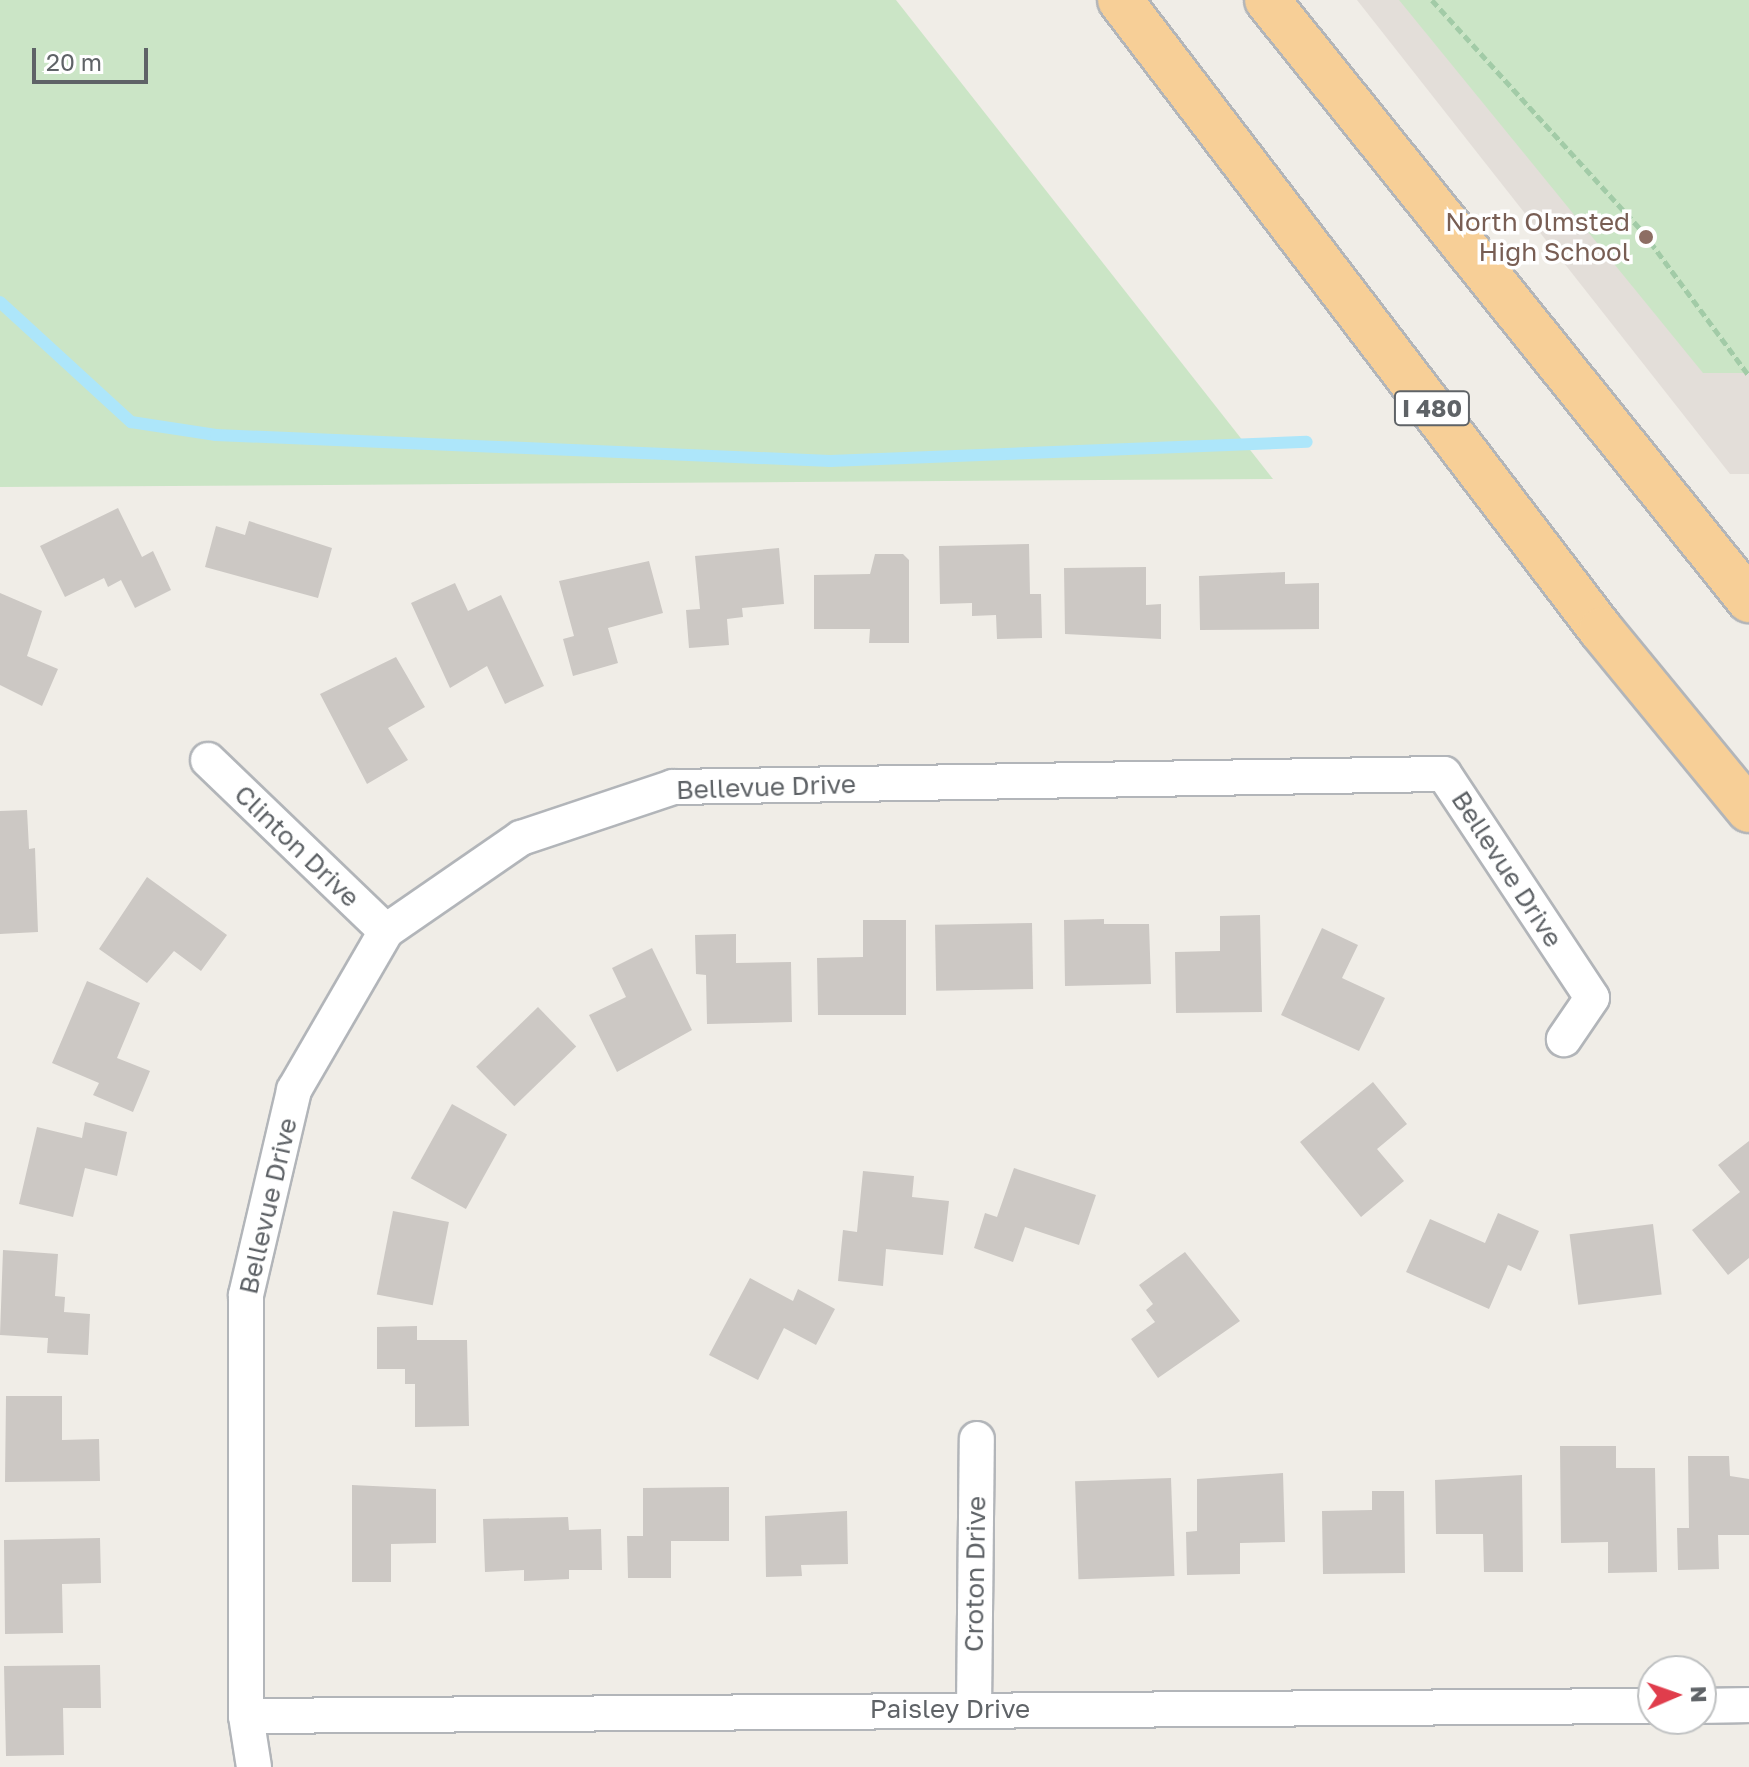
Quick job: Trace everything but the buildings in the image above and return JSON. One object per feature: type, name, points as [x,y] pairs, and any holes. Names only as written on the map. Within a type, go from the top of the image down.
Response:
[{"type":"highway","name":"I 480","points":[[1120,0],[1601,630],[1749,810]]},
{"type":"highway","points":[[1267,0],[1749,600]]},
{"type":"street","name":"Clinton Drive","points":[[208,760],[386,931]]},
{"type":"street","name":"Bellevue Drive","points":[[254,1767],[246,1716],[246,1295],[294,1090],[386,931],[521,838],[673,787],[1444,774],[1592,998],[1564,1039]]},
{"type":"street","name":"Croton Drive","points":[[974,1709],[977,1439]]},
{"type":"street","points":[[1717,1706],[1749,1705]]},
{"type":"street","name":"Paisley Drive","points":[[246,1716],[1637,1706]]},
{"type":"path","points":[[1432,0],[1643,232],[1749,376]]},
{"type":"shaded area","name":"North Olmsted High School","points":[[1357,0],[1749,0],[1749,474],[1730,474]]},
{"type":"green space","points":[[0,0],[896,0],[1273,479],[0,487]]},
{"type":"green space","name":"North Olmsted High School","points":[[1399,0],[1749,0],[1749,373],[1703,373]]},
{"type":"waterway","points":[[0,302],[131,422],[216,435],[830,461],[1307,442]]},
{"type":"place","name":"North Olmsted High School","points":[[1646,237]]}]
